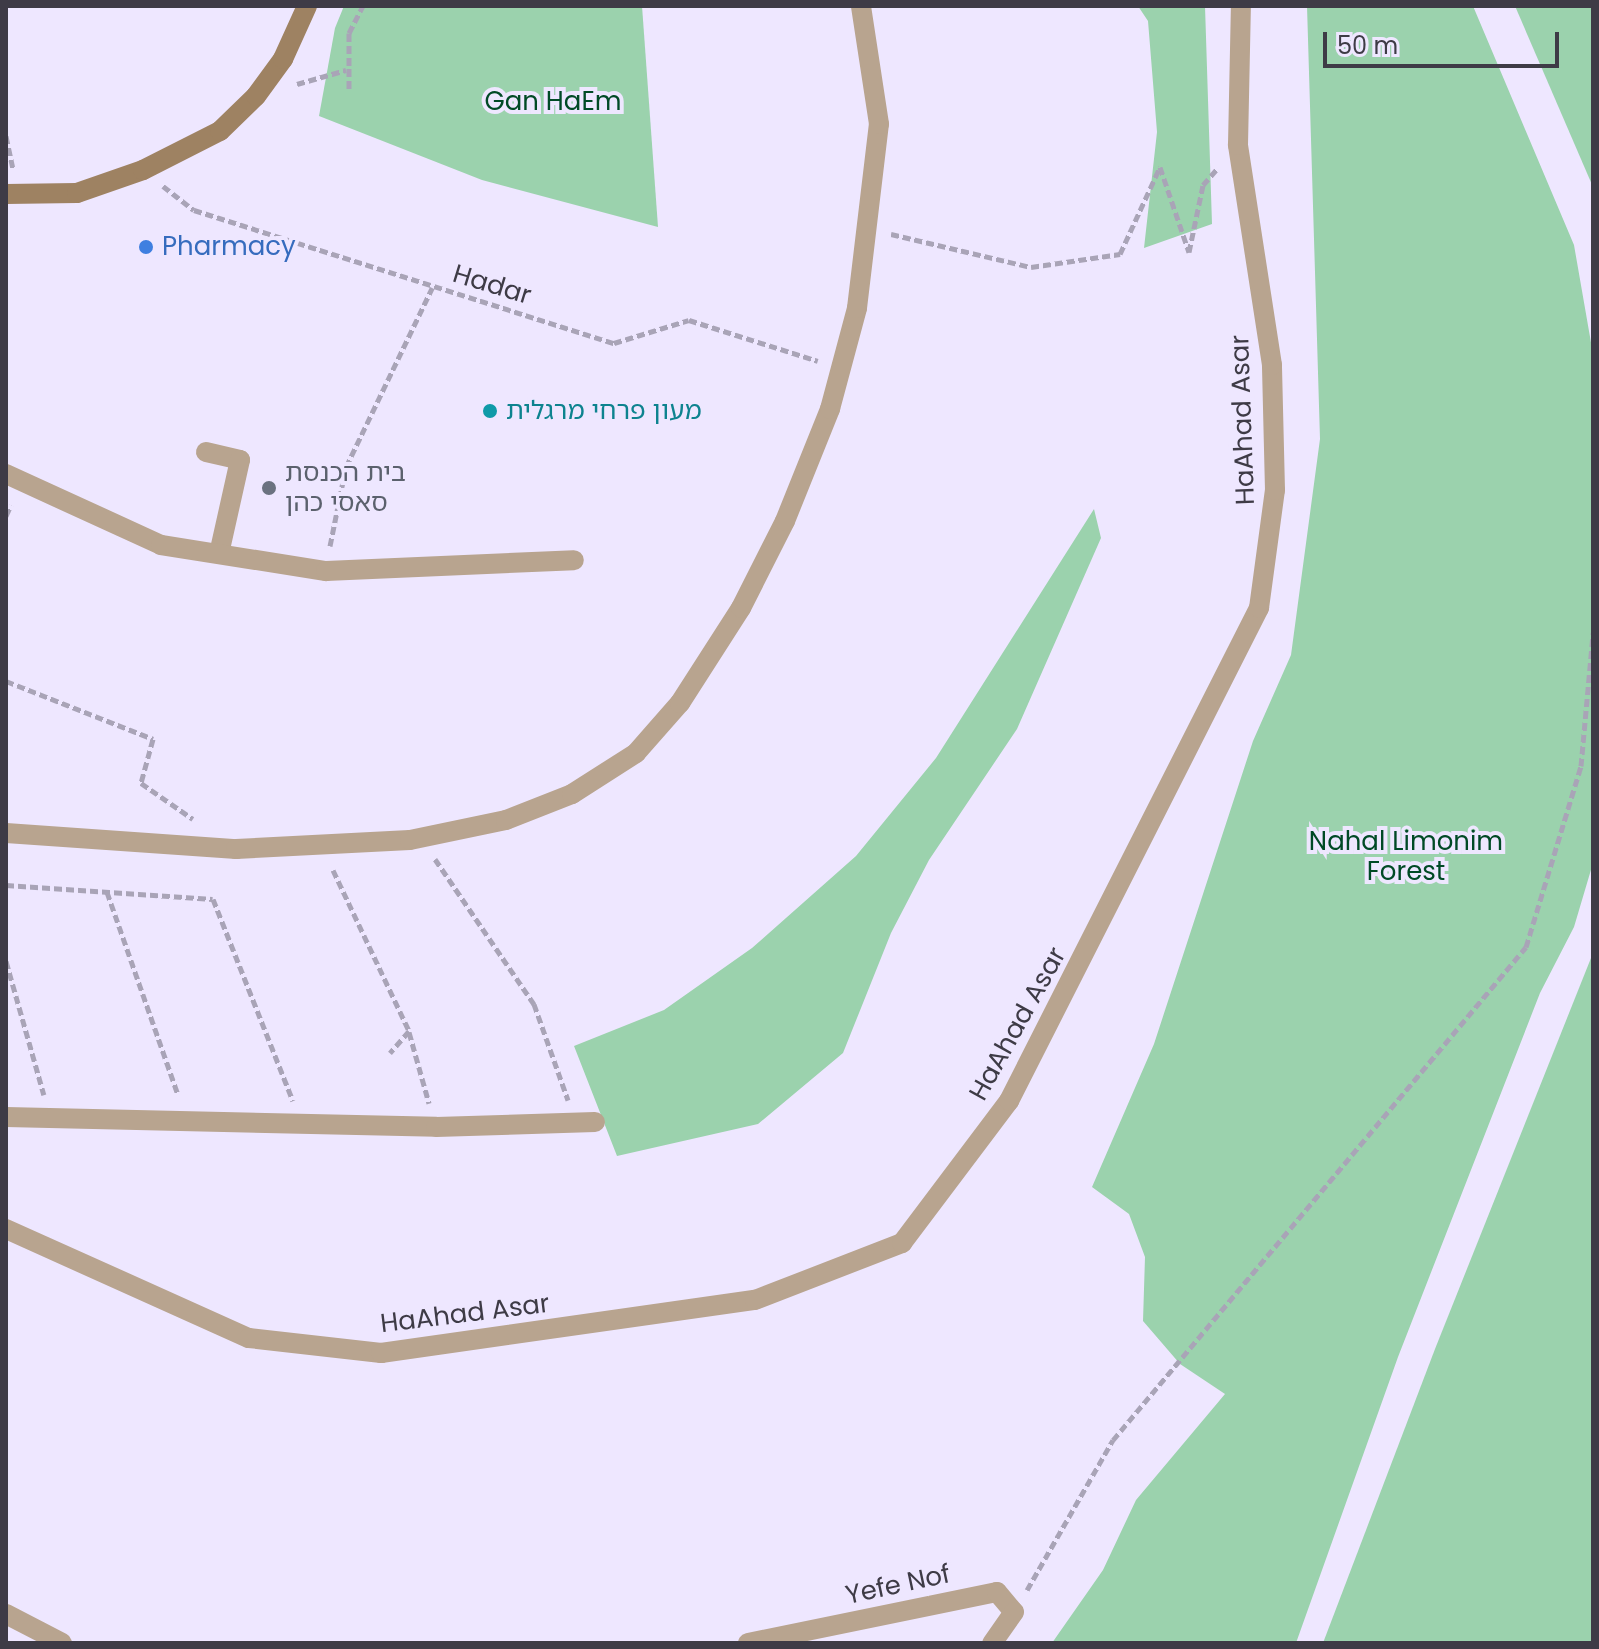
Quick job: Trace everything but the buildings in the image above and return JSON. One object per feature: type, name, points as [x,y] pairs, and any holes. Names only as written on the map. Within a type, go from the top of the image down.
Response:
[{"type":"street","points":[[9,194],[77,193],[143,170],[220,131],[256,96],[283,59],[307,6]]},
{"type":"street","points":[[6,833],[236,849],[410,840],[506,820],[572,794],[636,753],[680,703],[741,608],[785,521],[841,368],[857,308],[879,124],[861,6]]},
{"type":"street","name":"HaAhad Asar","points":[[6,1229],[249,1338],[381,1353],[755,1300],[902,1243],[1009,1101],[1102,926],[1259,608],[1275,490],[1272,365],[1238,145],[1241,6]]},
{"type":"street","points":[[206,452],[240,460],[219,554]]},
{"type":"street","points":[[6,474],[119,530],[161,545],[326,571],[574,560]]},
{"type":"street","points":[[6,1117],[436,1127],[586,1123]]},
{"type":"street","name":"Yefe Nof","points":[[748,1643],[997,1592],[1014,1612]]},
{"type":"street","points":[[992,1643],[1014,1612]]},
{"type":"street","points":[[6,1614],[62,1643]]},
{"type":"path","points":[[349,89],[349,33],[363,6]]},
{"type":"path","points":[[6,136],[13,164],[9,194]]},
{"type":"path","points":[[867,228],[1031,267],[1120,254],[1160,167],[1189,252],[1203,185],[1238,145]]},
{"type":"path","name":"Hadar","points":[[143,170],[194,210],[432,288],[614,343],[689,320],[841,368]]},
{"type":"path","points":[[326,571],[346,467],[432,288]]},
{"type":"path","points":[[1014,1612],[1113,1440],[1526,947],[1581,766],[1593,633]]},
{"type":"path","points":[[6,681],[153,739],[141,783],[201,825]]},
{"type":"path","points":[[438,862],[534,1004],[586,1123]]},
{"type":"path","points":[[333,869],[409,1031],[436,1127]]},
{"type":"path","points":[[6,885],[213,899],[302,1124]]},
{"type":"path","points":[[107,892],[187,1121]]},
{"type":"path","points":[[6,961],[50,1118]]},
{"type":"path","points":[[390,1053],[409,1031]]},
{"type":"green space","name":"Gan HaEm","points":[[344,6],[642,6],[658,227],[482,180],[319,116],[335,28]]},
{"type":"green space","points":[[1138,6],[1205,6],[1212,224],[1144,248],[1157,132],[1148,21]]},
{"type":"green space","name":"Nahal Limonim Forest","points":[[1307,6],[1473,6],[1574,245],[1593,354],[1593,863],[1574,927],[1540,993],[1398,1357],[1296,1643],[1052,1643],[1103,1570],[1136,1500],[1225,1394],[1180,1364],[1143,1321],[1145,1257],[1129,1214],[1092,1187],[1154,1044],[1253,741],[1291,655],[1320,439]]},
{"type":"green space","points":[[1515,6],[1593,6],[1593,187]]},
{"type":"green space","points":[[1094,509],[1101,538],[1017,729],[929,860],[891,933],[843,1053],[758,1124],[617,1156],[574,1046],[664,1010],[752,948],[856,856],[936,758]]},
{"type":"green space","points":[[1593,953],[1593,1643],[1323,1643],[1435,1349]]},
{"type":"place","name":"Pharmacy","points":[[146,247]]},
{"type":"place","name":"מעון פרחי מרגלית","points":[[490,411]]},
{"type":"place","name":"בית הכנסת סאסי כהן","points":[[269,488]]}]
